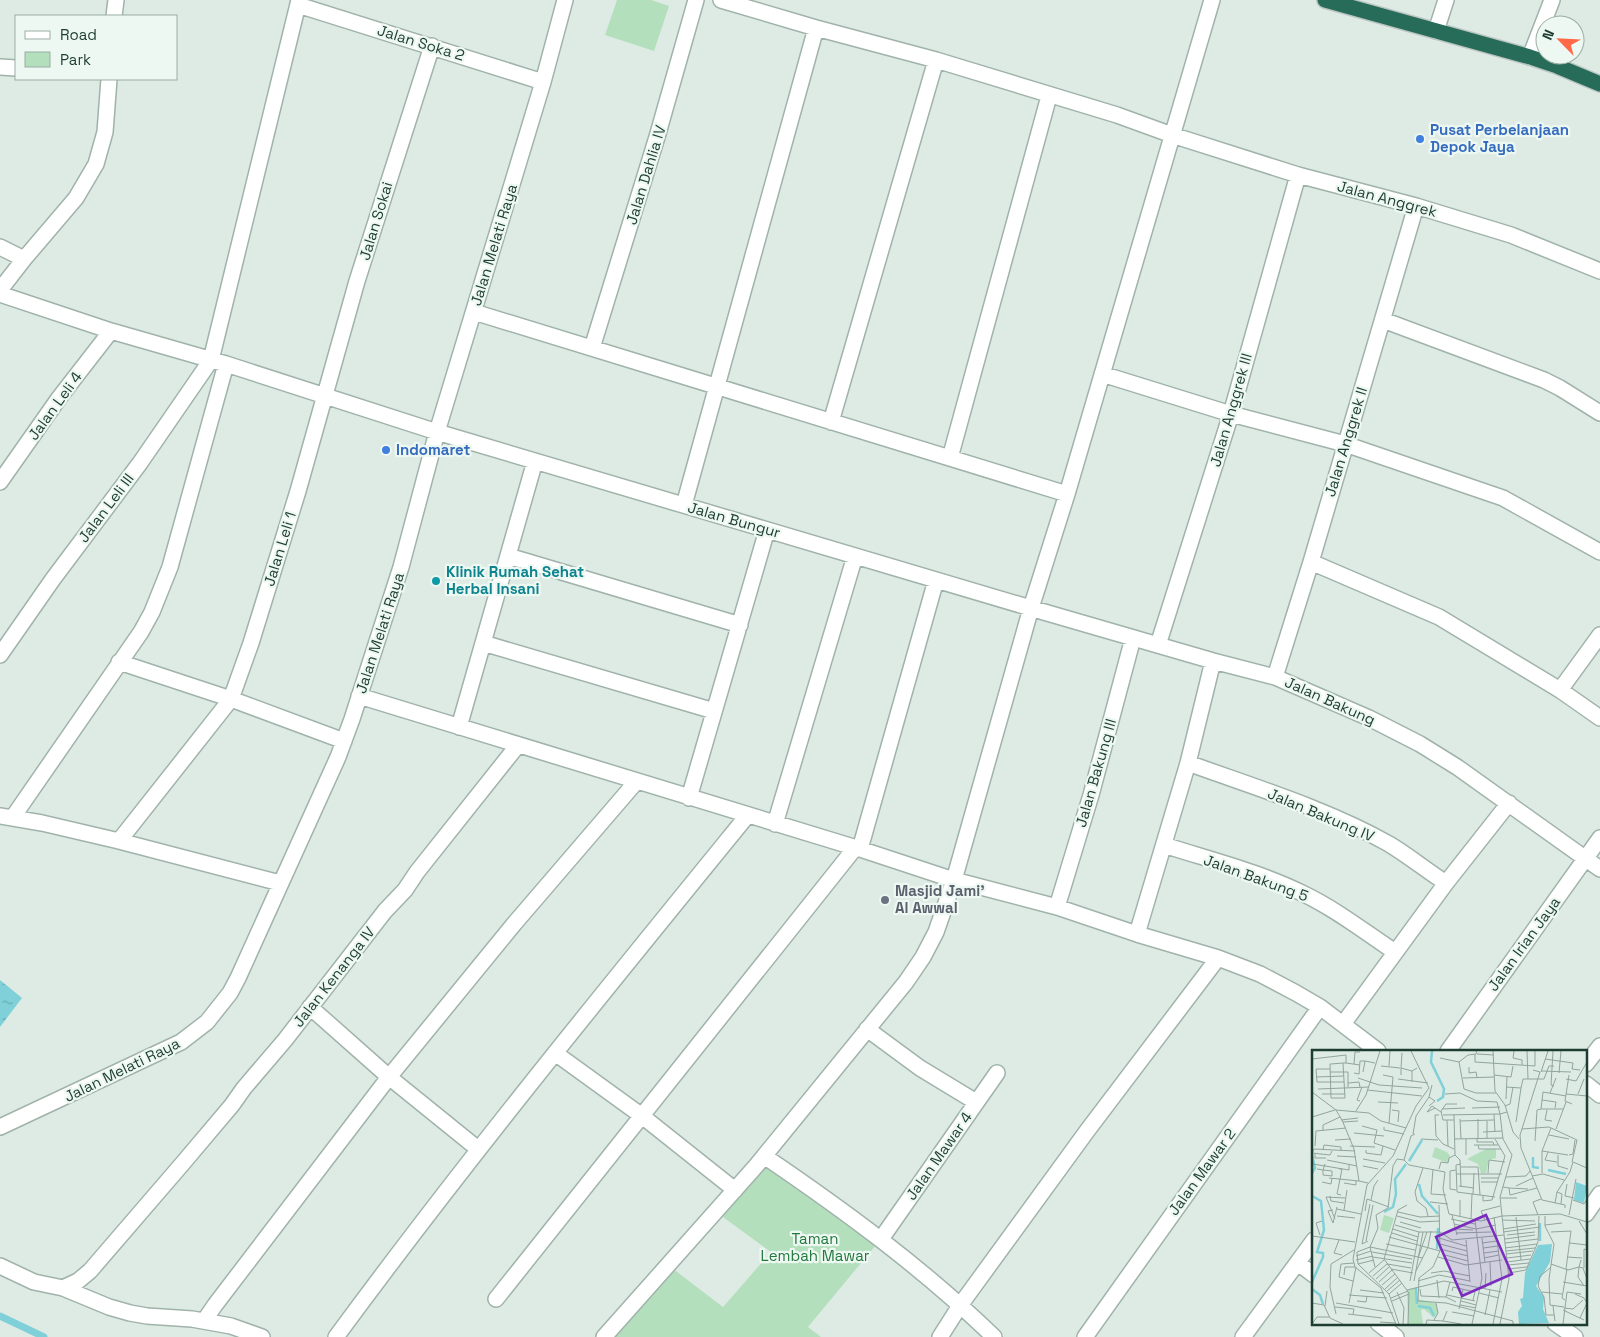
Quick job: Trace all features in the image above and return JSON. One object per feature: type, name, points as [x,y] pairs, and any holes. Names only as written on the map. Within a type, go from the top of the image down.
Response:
[{"type":"highway","points":[[1324,0],[1350,3],[1436,31],[1530,57],[1600,84]]},
{"type":"street","points":[[114,15],[116,0]]},
{"type":"street","name":"Jalan Melati Raya","points":[[0,1127],[176,1046],[207,1022],[218,1010],[238,978],[344,741],[401,567],[437,432],[543,82],[565,0]]},
{"type":"street","name":"Jalan Dahlia IV","points":[[592,348],[657,137],[696,0]]},
{"type":"street","name":"Jalan Anggrek","points":[[721,0],[936,60],[1049,96],[1117,115],[1172,135],[1298,175],[1416,206],[1511,235],[1600,270]]},
{"type":"street","points":[[604,1337],[764,1156],[906,982],[936,932],[1038,610],[1067,494],[1212,0]]},
{"type":"street","points":[[1436,31],[1446,0]]},
{"type":"street","points":[[1530,57],[1552,0]]},
{"type":"street","points":[[210,360],[299,2]]},
{"type":"street","name":"Jalan Soka 2","points":[[299,2],[543,82]]},
{"type":"street","points":[[684,505],[816,28]]},
{"type":"street","name":"Jalan Sokai","points":[[325,397],[357,281],[432,46]]},
{"type":"street","points":[[831,422],[936,60]]},
{"type":"street","points":[[0,67],[15,68]]},
{"type":"street","points":[[0,290],[76,198],[96,164],[105,132],[109,80]]},
{"type":"street","points":[[950,458],[1049,96]]},
{"type":"street","name":"Jalan Anggrek III","points":[[1158,645],[1232,414],[1265,288],[1298,175]]},
{"type":"street","name":"Jalan Anggrek II","points":[[1275,677],[1311,562],[1416,206]]},
{"type":"street","points":[[0,247],[24,259]]},
{"type":"street","name":"Jalan Bungur","points":[[0,294],[111,331],[226,364],[437,432],[1038,610]]},
{"type":"street","points":[[474,312],[1067,494]]},
{"type":"street","points":[[1383,320],[1544,380],[1600,413]]},
{"type":"street","name":"Jalan Leli 4","points":[[0,482],[59,398],[111,331]]},
{"type":"street","name":"Jalan Leli III","points":[[0,655],[53,579],[140,463],[210,360]]},
{"type":"street","points":[[226,364],[170,567],[160,595],[141,632],[6,817],[119,841],[280,882]]},
{"type":"street","points":[[1102,374],[1232,414],[1345,444],[1503,498],[1600,552]]},
{"type":"street","name":"Jalan Leli 1","points":[[119,841],[231,699],[264,601],[325,397]]},
{"type":"street","points":[[459,727],[535,461]]},
{"type":"street","points":[[689,798],[767,530]]},
{"type":"street","points":[[508,556],[740,624]]},
{"type":"street","points":[[775,824],[855,556]]},
{"type":"street","points":[[1311,562],[1439,617],[1560,690],[1600,718]]},
{"type":"street","points":[[496,1300],[857,848],[936,580]]},
{"type":"street","name":"Jalan Bakung","points":[[1038,610],[1275,677],[1369,718],[1420,744],[1457,767],[1600,869]]},
{"type":"street","points":[[1560,690],[1600,635]]},
{"type":"street","name":"Jalan Bakung III","points":[[1057,907],[1091,795],[1133,638]]},
{"type":"street","points":[[483,643],[714,711]]},
{"type":"street","points":[[1137,934],[1188,763],[1213,661]]},
{"type":"street","points":[[119,662],[231,699],[344,741]]},
{"type":"street","points":[[359,696],[747,816],[857,848],[954,880],[1057,907],[1137,934],[1218,958],[1260,974],[1320,1007],[1377,1050]]},
{"type":"street","name":"Jalan Kenanga IV","points":[[63,1288],[78,1281],[90,1271],[232,1105],[518,746]]},
{"type":"street","name":"Jalan Bakung IV","points":[[1188,763],[1312,808],[1354,827],[1389,844],[1446,883]]},
{"type":"street","points":[[204,1321],[389,1076],[514,924],[636,782]]},
{"type":"street","points":[[1343,1024],[1394,952],[1509,803]]},
{"type":"street","points":[[336,1337],[404,1244],[478,1149],[747,816]]},
{"type":"street","name":"Jalan Irian Jaya","points":[[1449,1050],[1600,838]]},
{"type":"street","name":"Jalan Bakung 5","points":[[1164,845],[1265,878],[1303,894],[1338,912],[1394,952]]},
{"type":"street","points":[[940,1337],[961,1304],[1102,1111],[1218,958]]},
{"type":"street","points":[[310,1007],[389,1076],[478,1149]]},
{"type":"street","name":"Jalan Mawar 2","points":[[1085,1337],[1320,1007]]},
{"type":"street","points":[[868,1029],[920,1068],[976,1102]]},
{"type":"street","points":[[1588,1061],[1600,1046]]},
{"type":"street","points":[[555,1053],[642,1116],[735,1190]]},
{"type":"street","name":"Jalan Mawar 4","points":[[881,1239],[997,1073]]},
{"type":"street","points":[[1588,1086],[1600,1095]]},
{"type":"street","points":[[764,1156],[881,1239],[961,1304],[994,1337]]},
{"type":"street","points":[[1588,1211],[1600,1194]]},
{"type":"street","points":[[1243,1337],[1312,1243]]},
{"type":"street","points":[[1298,1263],[1312,1274]]},
{"type":"street","points":[[0,1266],[34,1282],[63,1288],[130,1313],[232,1326],[262,1337]]},
{"type":"street","points":[[1556,1324],[1575,1337]]},
{"type":"green space","points":[[617,0],[651,0],[669,6],[654,51],[605,35]]},
{"type":"green space","name":"Taman Lembah Mawar","points":[[764,1156],[881,1239],[808,1327],[821,1337],[604,1337],[668,1265],[723,1307],[771,1252],[716,1212]]},
{"type":"water","points":[[0,980],[22,998],[0,1027]]},
{"type":"waterway","points":[[0,1316],[44,1337]]},
{"type":"place","name":"Pusat Perbelanjaan Depok Jaya","points":[[1420,139]]},
{"type":"place","name":"Indomaret","points":[[386,450]]},
{"type":"place","name":"Klinik Rumah Sehat Herbal Insani","points":[[436,581]]},
{"type":"place","name":"Masjid Jami' Al Awwal","points":[[885,900]]}]
